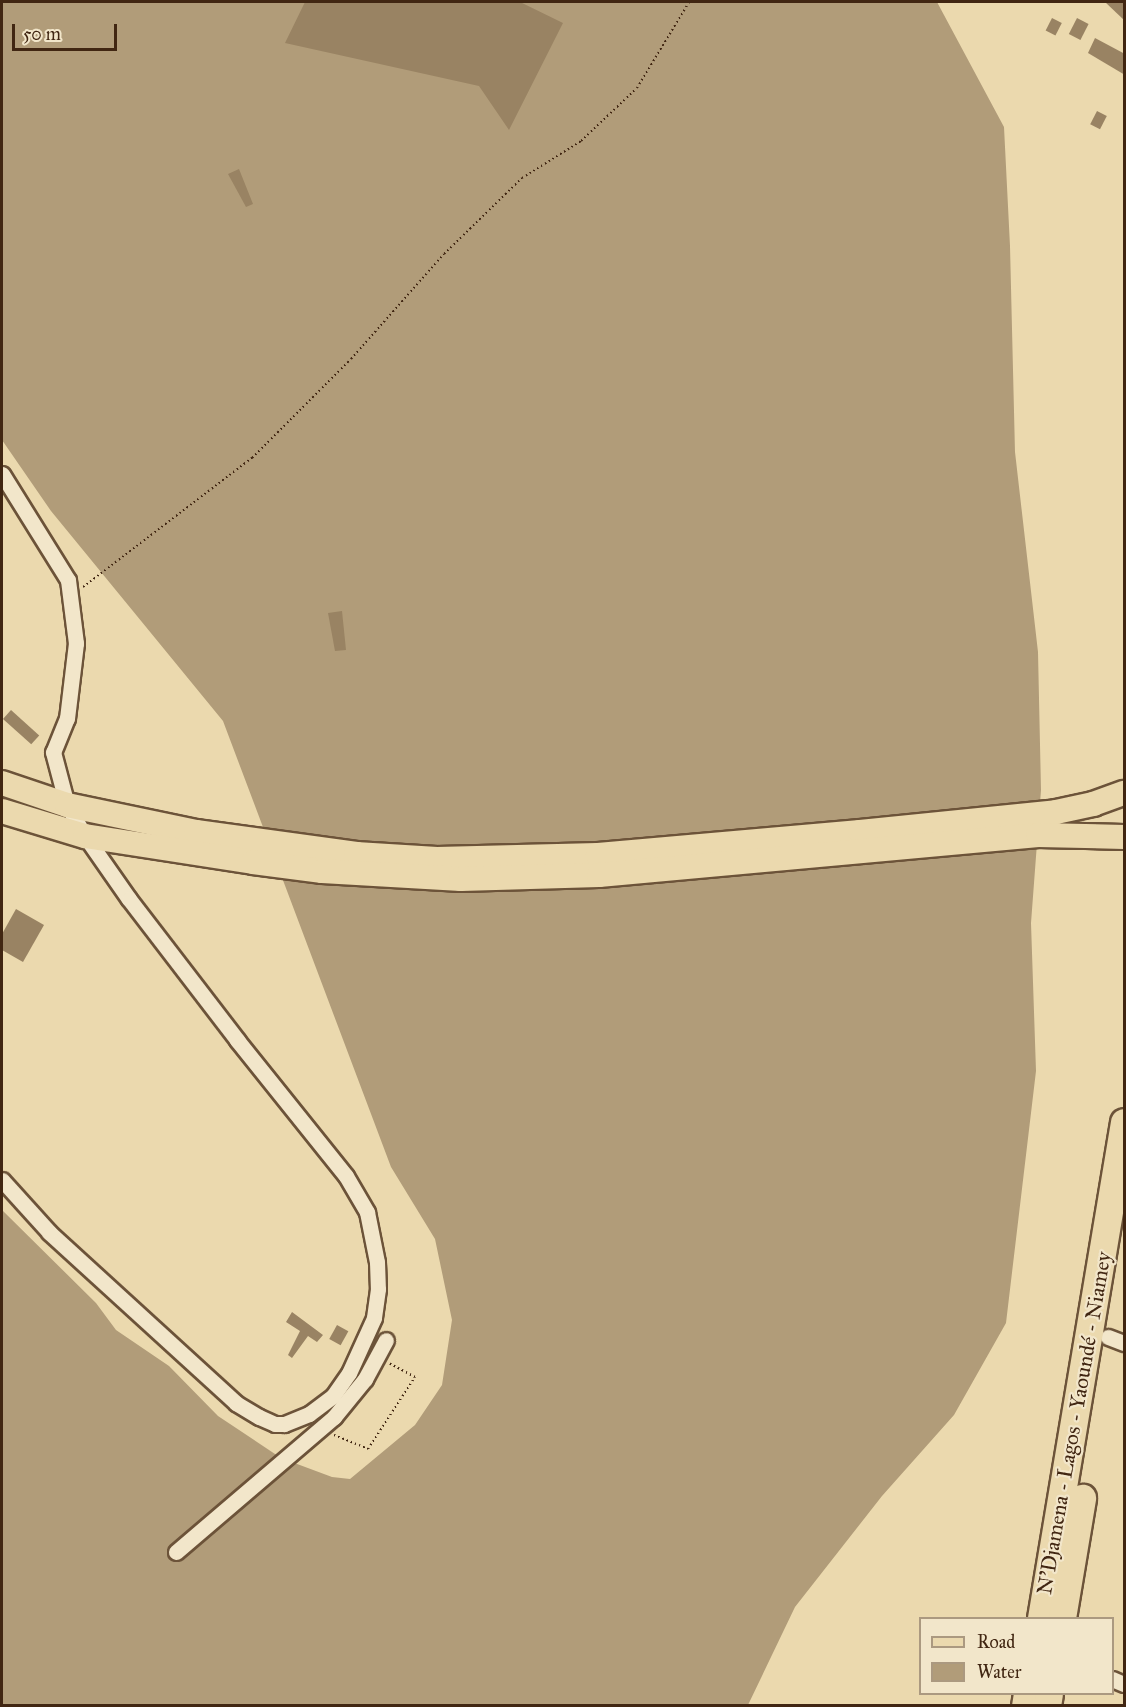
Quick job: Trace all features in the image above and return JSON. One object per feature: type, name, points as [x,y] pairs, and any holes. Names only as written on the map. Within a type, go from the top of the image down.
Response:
[{"type":"highway","name":"N'Djamena - Lagos - Yaoundé - Niamey","points":[[1041,1617],[1125,1122]]},
{"type":"highway","name":"N'Djamena - Lagos - Yaoundé - Niamey","points":[[1062,1617],[1116,1340],[1125,1234]]},
{"type":"main road","points":[[2,783],[68,805],[196,832],[276,845],[367,855],[517,859],[598,855],[1040,814],[1093,804],[1125,793]]},
{"type":"main road","points":[[2,811],[85,836],[322,871],[461,879],[599,875],[1038,835],[1125,837]]},
{"type":"street","points":[[2,474],[68,579],[76,643],[67,718],[53,752],[68,805],[85,836],[237,1040],[346,1176],[367,1212],[377,1262],[378,1289],[374,1318],[349,1373],[333,1396],[309,1414],[284,1424],[275,1424],[236,1403],[49,1232],[2,1179]]},
{"type":"street","points":[[176,1552],[334,1417],[365,1379],[386,1340]]},
{"type":"street","points":[[284,1424],[295,1450]]},
{"type":"path","points":[[70,595],[94,580],[252,458],[351,359],[444,254],[522,178],[581,141],[637,88],[689,2]]},
{"type":"path","points":[[320,1429],[368,1449],[416,1377],[377,1356]]},
{"type":"water","points":[[2,2],[937,2],[1004,127],[1010,246],[1015,452],[1038,652],[1041,790],[1031,923],[1036,1071],[1006,1323],[954,1415],[882,1496],[795,1607],[748,1705],[2,1705],[2,1210],[96,1303],[116,1330],[169,1366],[218,1416],[281,1458],[332,1477],[350,1479],[415,1425],[442,1385],[452,1320],[435,1239],[391,1167],[223,721],[51,511],[2,440]]},
{"type":"building","points":[[305,2],[520,2],[563,23],[509,130],[479,86],[285,43]]},
{"type":"building","points":[[1105,2],[1125,2],[1125,21]]},
{"type":"building","points":[[1052,18],[1062,23],[1055,35],[1046,30]]},
{"type":"building","points":[[1077,18],[1089,24],[1080,40],[1069,34]]},
{"type":"building","points":[[1095,38],[1125,54],[1125,75],[1088,53]]},
{"type":"building","points":[[1097,111],[1107,116],[1100,129],[1090,124]]},
{"type":"building","points":[[239,169],[253,204],[246,207],[228,174]]},
{"type":"building","points":[[342,611],[346,650],[335,651],[328,613]]},
{"type":"building","points":[[11,710],[39,735],[31,744],[3,719]]},
{"type":"building","points":[[16,909],[44,925],[23,962],[2,950],[2,934]]},
{"type":"building","points":[[292,1312],[323,1335],[317,1342],[308,1336],[292,1358],[288,1355],[300,1331],[286,1322]]},
{"type":"building","points":[[337,1325],[348,1331],[341,1345],[329,1339]]}]
